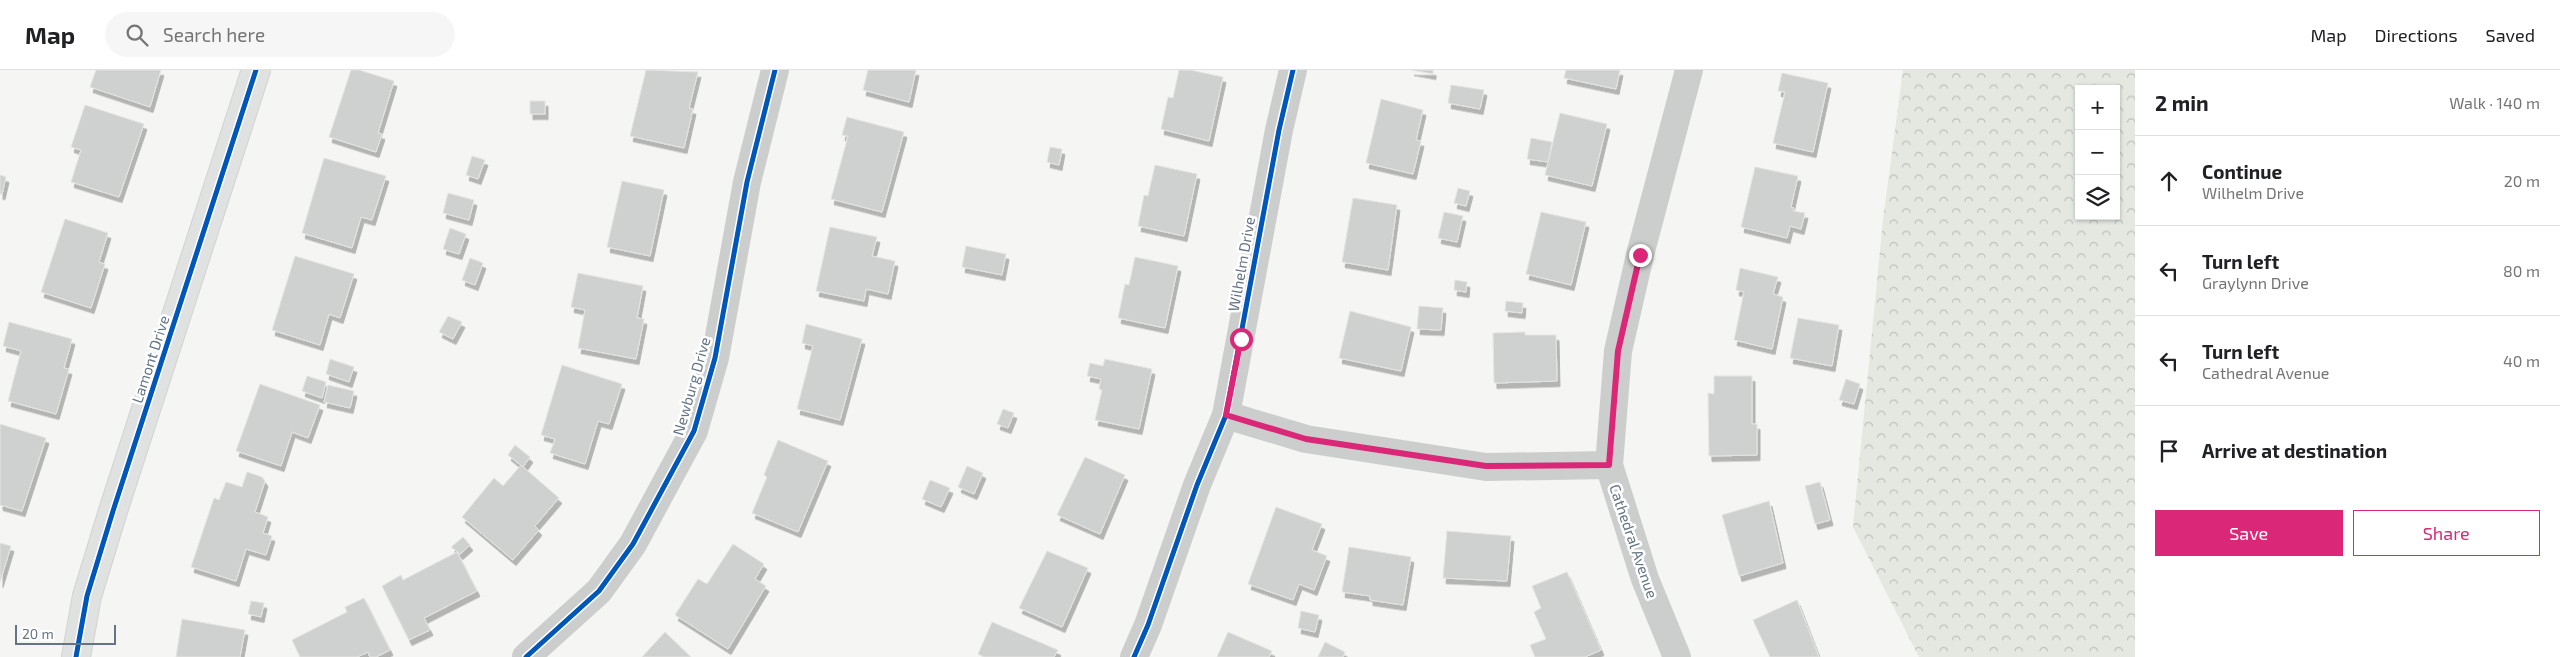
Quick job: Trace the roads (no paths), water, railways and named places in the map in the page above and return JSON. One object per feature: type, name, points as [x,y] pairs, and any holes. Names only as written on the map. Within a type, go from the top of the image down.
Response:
[{"type":"street","name":"Lamont Drive","points":[[76,657],[87,596],[113,511],[256,70]]},
{"type":"street","name":"Newburg Drive","points":[[526,657],[605,584],[633,544],[694,431],[714,358],[747,182],[775,70]]},
{"type":"street","name":"Wilhelm Drive","points":[[1134,657],[1148,625],[1196,485],[1226,415],[1277,139],[1293,70]]},
{"type":"street","name":"Cathedral Avenue","points":[[1677,657],[1645,579],[1609,465],[1618,351],[1640,255],[1689,70]]},
{"type":"street","points":[[1226,415],[1306,439],[1486,466],[1609,465]]}]
